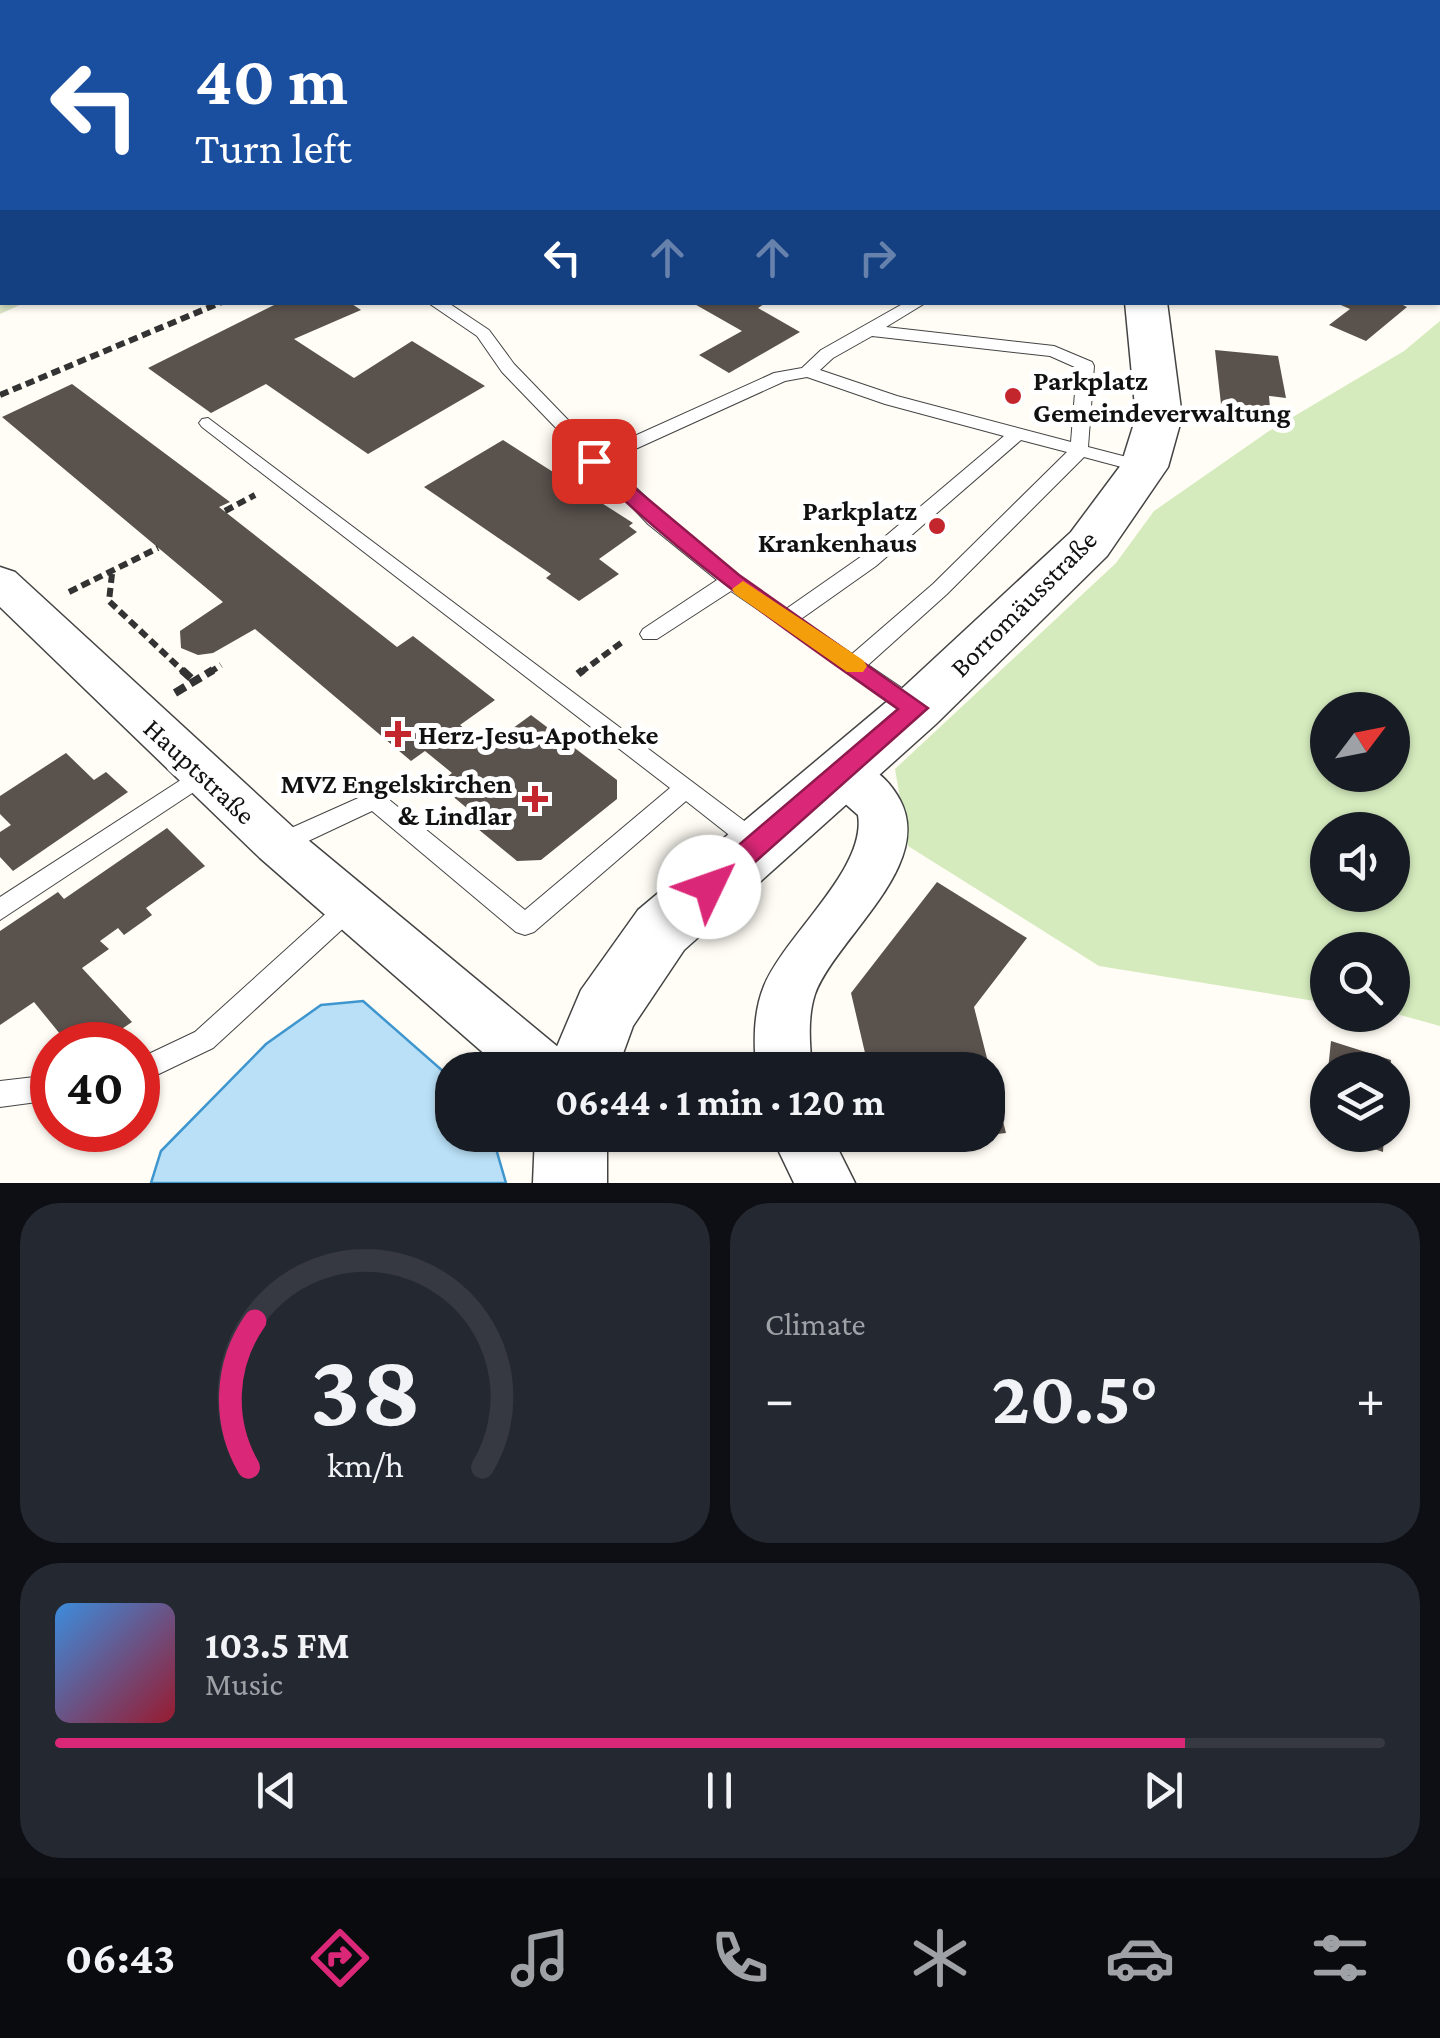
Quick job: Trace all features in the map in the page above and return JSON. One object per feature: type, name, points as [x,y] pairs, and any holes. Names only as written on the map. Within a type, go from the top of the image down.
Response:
[{"type":"street","name":"Borromäusstraße","points":[[589,1052],[605,1011],[661,930],[916,708],[1089,544],[1144,466],[1160,416],[1146,305]]},
{"type":"street","name":"Hauptstraße","points":[[0,582],[278,844],[523,1052]]},
{"type":"street","points":[[784,1052],[783,1022],[793,981],[881,850],[885,820],[871,794],[842,773]]},
{"type":"street","points":[[570,1183],[571,1152]]},
{"type":"street","points":[[809,1152],[825,1183]]},
{"type":"lane","points":[[440,305],[483,333],[508,368],[655,520],[786,619],[916,708]]},
{"type":"lane","points":[[807,372],[828,354],[914,305]]},
{"type":"lane","points":[[854,666],[940,589],[1078,451],[1086,366],[1054,351],[872,331]]},
{"type":"lane","points":[[594,461],[780,377],[807,372],[1078,451],[1144,466]]},
{"type":"lane","points":[[208,423],[757,844]]},
{"type":"lane","points":[[786,619],[869,561],[1018,432]]},
{"type":"lane","points":[[650,634],[732,580]]},
{"type":"lane","points":[[0,910],[204,774]]},
{"type":"lane","points":[[278,844],[374,800],[525,926],[686,788]]},
{"type":"lane","points":[[160,1061],[204,1040],[351,906]]},
{"type":"lane","points":[[0,1094],[30,1091]]},
{"type":"path","points":[[0,395],[215,305]]},
{"type":"path","points":[[66,594],[158,548]]},
{"type":"path","points":[[112,574],[109,601],[194,681]]},
{"type":"path","points":[[556,689],[628,638]]},
{"type":"green space","points":[[0,305],[20,305],[0,314]]},
{"type":"green space","points":[[1440,321],[1440,1026],[1410,1018],[1410,932],[1310,932],[1310,1000],[1099,966],[908,846],[895,769],[1116,563],[1154,511],[1269,431],[1404,351]]},
{"type":"water","points":[[363,1001],[435,1064],[435,1152],[497,1152],[506,1183],[151,1183],[161,1151],[266,1044],[321,1005]]},
{"type":"building","points":[[274,305],[354,305],[361,310],[294,339],[354,378],[412,341],[485,386],[368,454],[266,384],[211,413],[148,368]]},
{"type":"building","points":[[696,305],[762,305],[758,308],[800,332],[729,373],[699,355],[742,331]]},
{"type":"building","points":[[1341,305],[1407,307],[1366,341],[1329,325],[1350,309]]},
{"type":"building","points":[[1215,350],[1278,356],[1286,398],[1269,396],[1270,408],[1221,404]]},
{"type":"building","points":[[72,384],[230,502],[219,507],[397,647],[413,636],[495,700],[460,725],[487,747],[531,715],[617,780],[617,799],[541,860],[517,861],[461,815],[468,809],[438,784],[452,773],[425,751],[411,761],[255,629],[213,653],[198,655],[181,648],[180,631],[223,602],[2,417]]},
{"type":"building","points":[[503,440],[633,523],[629,526],[637,532],[599,559],[619,574],[579,601],[546,578],[551,574],[424,487]]},
{"type":"building","points":[[66,753],[94,780],[106,772],[128,792],[13,871],[0,857],[0,832],[11,825],[0,814],[0,796]]},
{"type":"building","points":[[167,828],[205,866],[146,908],[152,915],[124,935],[118,928],[100,941],[109,949],[82,968],[132,1022],[50,1022],[34,1002],[0,1025],[0,931],[58,892],[64,899]]},
{"type":"building","points":[[937,882],[1027,938],[974,1007],[985,1052],[865,1052],[851,993]]},
{"type":"building","points":[[1331,1041],[1366,1052],[1330,1052]]},
{"type":"slow traffic","points":[[743,589],[855,666]]},
{"type":"place","name":"Parkplatz Gemeindeverwaltung","points":[[1013,396]]},
{"type":"place","name":"Parkplatz Krankenhaus","points":[[937,526]]},
{"type":"place","name":"Herz-Jesu-Apotheke","points":[[398,734]]},
{"type":"place","name":"MVZ Engelskirchen & Lindlar","points":[[535,799]]},
{"type":"route","points":[[594,461],[655,520],[732,580],[916,708],[709,887]]}]
